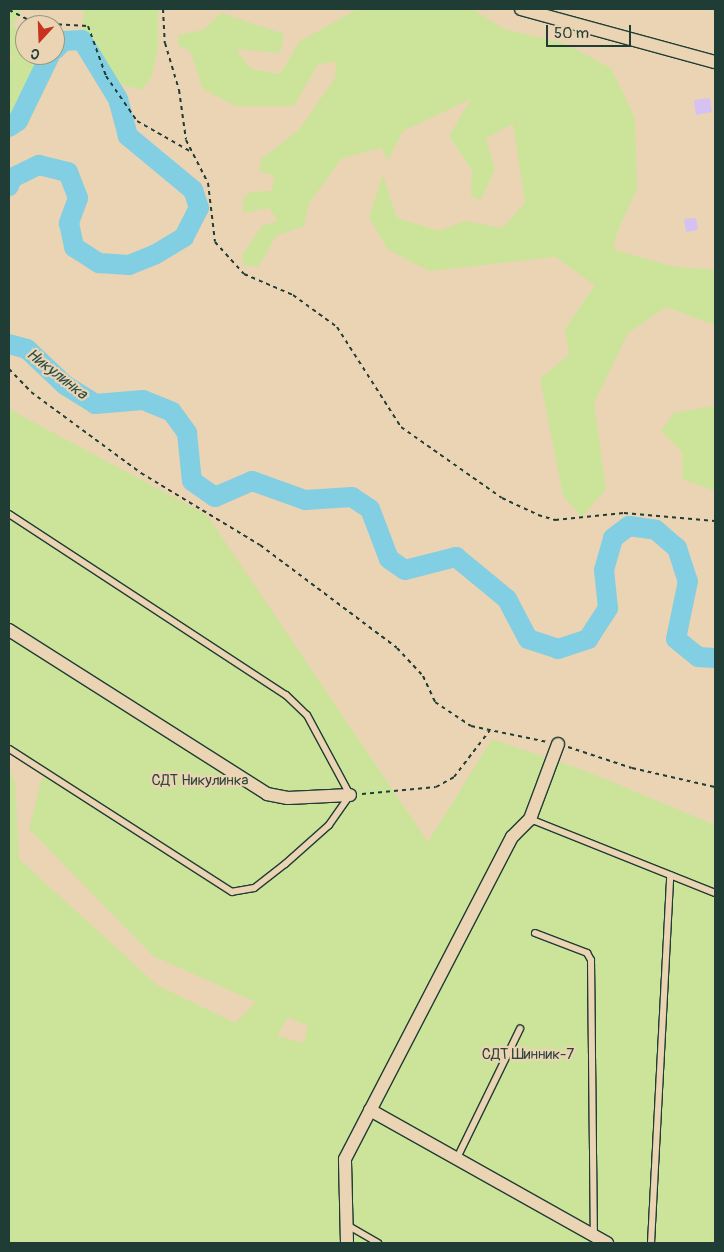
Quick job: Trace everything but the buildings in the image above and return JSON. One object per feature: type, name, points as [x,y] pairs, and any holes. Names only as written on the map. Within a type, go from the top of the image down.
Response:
[{"type":"street","points":[[521,9],[715,62]]},
{"type":"street","points":[[9,630],[267,794],[350,796]]},
{"type":"street","points":[[347,1243],[345,1159],[512,837],[530,819],[558,744]]},
{"type":"street","points":[[370,1110],[607,1243]]},
{"type":"lane","points":[[9,514],[286,695],[307,715],[350,796],[329,825],[285,864],[254,888],[232,892],[9,749]]},
{"type":"lane","points":[[530,819],[715,893]]},
{"type":"lane","points":[[652,1243],[670,875]]},
{"type":"lane","points":[[535,932],[587,953],[591,960],[594,1236]]},
{"type":"lane","points":[[457,1158],[520,1030]]},
{"type":"lane","points":[[346,1225],[378,1243]]},
{"type":"path","points":[[163,9],[165,42],[193,153],[208,183],[215,242],[244,274],[293,294],[337,327],[401,427],[502,498],[538,515],[555,520],[624,513],[715,521]]},
{"type":"path","points":[[9,10],[24,15]]},
{"type":"path","points":[[65,25],[88,26],[106,76],[138,121],[193,153]]},
{"type":"path","points":[[9,369],[31,392],[141,473],[222,520],[303,576],[397,648],[423,676],[435,702],[471,726],[558,744],[632,768],[715,787]]},
{"type":"path","points":[[350,796],[436,787],[454,777],[490,730]]},
{"type":"green space","points":[[22,9],[19,15],[15,15],[13,25],[15,28],[15,65],[45,65],[18,121],[9,117],[9,65],[13,57],[9,54],[9,10]]},
{"type":"green space","points":[[84,9],[158,9],[158,48],[152,76],[142,90],[101,79],[82,40]]},
{"type":"green space","points":[[358,9],[472,9],[504,29],[564,43],[611,68],[635,118],[637,188],[616,235],[614,250],[675,267],[715,270],[715,325],[666,307],[628,333],[594,403],[606,489],[582,517],[563,496],[540,378],[569,355],[565,329],[595,285],[555,257],[429,271],[387,249],[369,217],[383,175],[397,218],[439,231],[465,221],[502,228],[525,203],[513,124],[486,138],[495,169],[481,200],[471,196],[472,170],[449,136],[471,99],[403,131],[388,160],[381,148],[342,158],[309,203],[304,226],[276,236],[259,266],[244,266],[242,255],[262,226],[278,221],[269,208],[243,213],[243,199],[250,192],[272,191],[274,176],[259,171],[261,159],[299,130],[335,78],[336,62],[318,64],[294,106],[236,106],[203,89],[190,51],[178,45],[179,35],[203,30],[221,13],[284,34],[280,53],[236,49],[251,69],[280,74],[300,41]]},
{"type":"green space","points":[[715,406],[715,491],[682,479],[682,452],[661,431],[674,413]]},
{"type":"green space","points":[[9,409],[207,515],[428,842],[492,739],[586,771],[715,825],[715,1243],[9,1243],[9,769],[15,781],[19,859],[157,985],[235,1023],[256,1002],[153,956],[29,829],[44,770],[9,749]],"holes":[[[288,1017],[308,1026],[304,1043],[277,1036]]]},
{"type":"waterway","name":"Никулинка","points":[[9,186],[12,178],[39,165],[68,172],[78,198],[69,223],[74,247],[99,263],[129,265],[156,254],[184,237],[199,208],[193,190],[128,136],[118,99],[82,40],[65,41]]},
{"type":"waterway","name":"Никулинка","points":[[9,127],[18,121],[45,65]]},
{"type":"waterway","name":"Никулинка","points":[[9,344],[27,349],[65,385],[95,404],[143,400],[172,412],[187,433],[192,481],[215,497],[252,481],[305,500],[352,497],[370,509],[389,559],[405,570],[456,557],[507,599],[528,639],[558,649],[588,639],[608,608],[604,570],[613,538],[629,526],[656,530],[677,548],[688,581],[676,639],[698,657],[715,658]]},
{"type":"park label","name":"СДТ Никулинка","points":[[200,781]]},
{"type":"park label","name":"СДТ Шинник-7","points":[[528,1055]]}]
